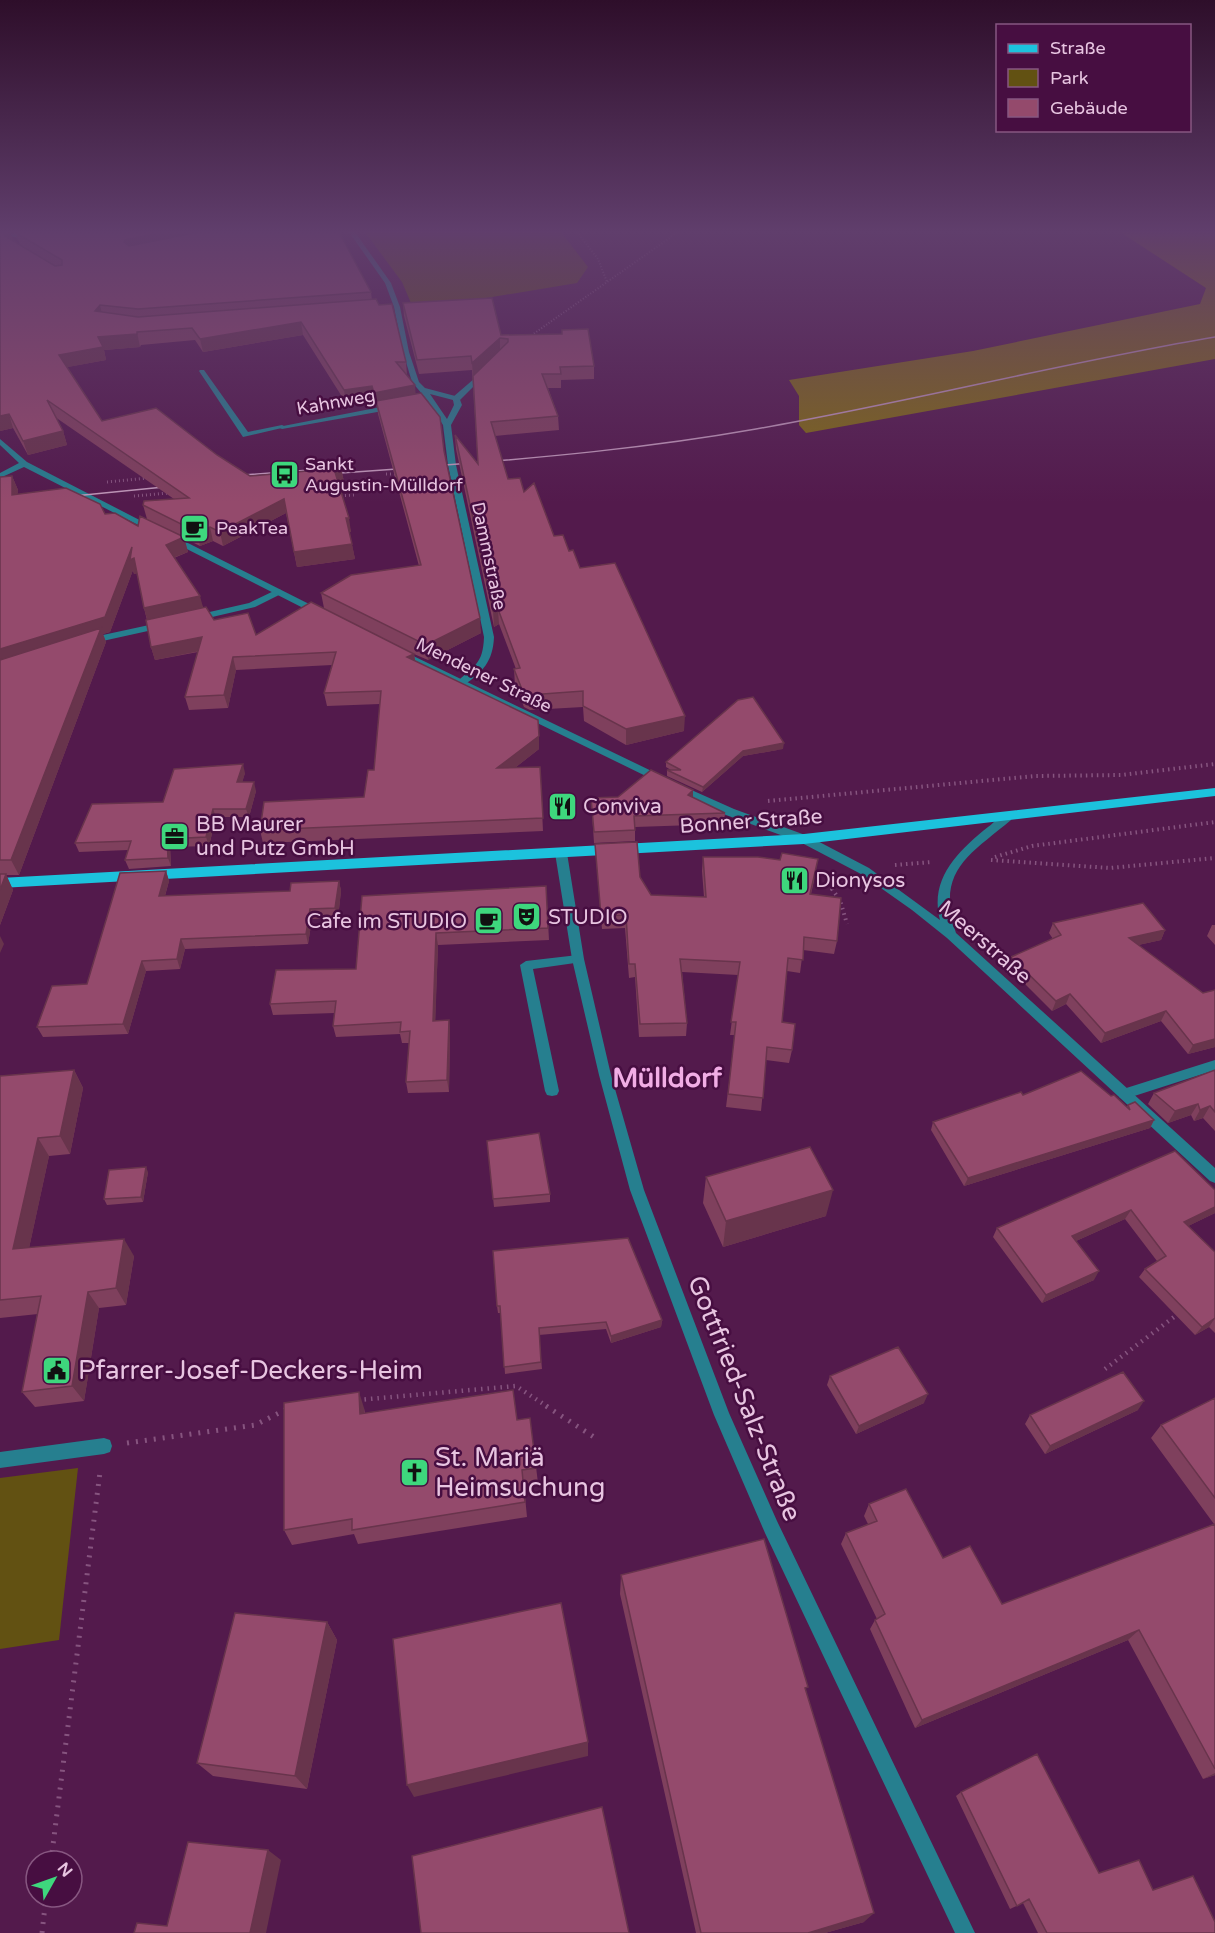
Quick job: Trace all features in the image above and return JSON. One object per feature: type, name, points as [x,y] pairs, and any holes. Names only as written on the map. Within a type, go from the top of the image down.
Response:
[{"type":"main road","name":"Bonner Straße","points":[[0,883],[804,839],[1215,792]]},
{"type":"street","name":"Dammstraße","points":[[400,322],[406,352],[416,382],[447,425],[452,465],[489,637],[489,655],[480,669],[461,683]]},
{"type":"street","name":"Dammstraße","points":[[447,425],[458,405],[456,399],[488,369]]},
{"type":"street","name":"Kahnweg","points":[[202,371],[246,435],[396,406]]},
{"type":"street","points":[[423,390],[456,399]]},
{"type":"street","points":[[419,402],[431,400]]},
{"type":"street","points":[[0,441],[24,464],[156,530]]},
{"type":"street","points":[[0,476],[24,464]]},
{"type":"street","points":[[166,535],[329,617]]},
{"type":"street","points":[[185,620],[252,605],[278,592]]},
{"type":"street","points":[[84,643],[173,622]]},
{"type":"street","name":"Mendener Straße","points":[[390,648],[730,812],[804,839]]},
{"type":"street","points":[[951,935],[943,904],[944,881],[955,863],[1008,816]]},
{"type":"street","name":"Meerstraße","points":[[804,839],[865,871],[951,935],[1215,1178]]},
{"type":"street","name":"Gottfried-Salz-Straße","points":[[561,853],[578,959],[604,1075],[638,1190],[722,1415],[771,1527],[965,1933]]},
{"type":"street","points":[[552,1091],[526,965],[578,959]]},
{"type":"street","points":[[1125,1094],[1215,1065]]},
{"type":"street","points":[[0,1460],[104,1446]]},
{"type":"path","points":[[523,341],[550,322]]},
{"type":"path","points":[[386,474],[397,474]]},
{"type":"path","points":[[97,483],[150,478]]},
{"type":"path","points":[[141,496],[178,492]]},
{"type":"path","points":[[331,496],[354,495]]},
{"type":"path","points":[[766,801],[1035,776],[1121,775],[1215,764]]},
{"type":"path","points":[[1215,822],[1032,846],[987,860],[1110,868],[1215,858]]},
{"type":"path","points":[[831,874],[840,878],[865,871],[926,861],[955,863]]},
{"type":"path","points":[[833,883],[832,890],[840,900],[847,924]]},
{"type":"path","points":[[1105,1369],[1188,1308]]},
{"type":"path","points":[[352,1401],[516,1386],[597,1439]]},
{"type":"path","points":[[53,1849],[104,1446],[255,1425],[293,1406]]},
{"type":"path","points":[[42,1933],[45,1909]]},
{"type":"green space","points":[[78,1468],[59,1640],[0,1649],[0,1478]]},
{"type":"shaded area","points":[[1112,322],[1215,322],[1215,359],[806,433],[799,425],[799,396],[789,380],[973,351]]},
{"type":"building","points":[[0,322],[300,322],[200,339],[192,328],[98,337],[103,347],[59,355],[102,421],[156,408],[217,455],[250,476],[341,468],[335,472],[349,518],[346,518],[352,544],[294,552],[284,499],[220,532],[210,527],[197,532],[143,505],[144,501],[189,498],[47,400],[63,431],[23,441],[9,414],[0,416]]},
{"type":"building","points":[[301,322],[396,322],[406,362],[396,362],[415,385],[374,393],[372,386],[344,390]]},
{"type":"building","points":[[408,322],[498,322],[501,335],[562,334],[562,330],[588,329],[594,366],[560,367],[561,374],[542,374],[558,416],[491,422],[508,479],[520,478],[524,492],[534,483],[554,536],[563,535],[569,551],[573,550],[580,568],[615,563],[685,716],[626,729],[583,706],[583,691],[529,695],[523,692],[514,669],[520,668],[498,609],[493,611],[455,435],[478,464],[473,376],[508,342],[508,339],[500,338],[472,363],[471,356],[417,360]]},
{"type":"building","points":[[421,393],[440,417],[444,451],[480,618],[426,645],[321,593],[351,575],[421,565],[376,401]]},
{"type":"building","points":[[12,476],[12,495],[66,488],[100,504],[105,514],[115,513],[138,526],[140,516],[184,537],[166,545],[200,596],[144,608],[134,558],[130,560],[132,547],[105,617],[0,649],[0,477]]},
{"type":"building","points":[[311,602],[414,654],[407,657],[538,720],[539,736],[497,768],[540,767],[543,818],[260,830],[264,802],[364,797],[368,770],[374,770],[381,691],[324,693],[336,652],[233,657],[224,695],[185,697],[202,637],[151,647],[146,620],[206,607],[214,620],[248,613],[256,635]]},
{"type":"building","points":[[101,628],[11,860],[0,860],[0,660]]},
{"type":"building","points":[[753,697],[784,743],[743,751],[703,787],[667,770],[681,770],[666,762],[738,700]]},
{"type":"building","points":[[243,764],[237,782],[254,782],[246,809],[213,809],[206,837],[167,839],[168,858],[125,860],[131,841],[75,843],[92,804],[163,802],[174,769]]},
{"type":"building","points":[[651,770],[693,790],[688,795],[725,813],[634,816],[635,830],[594,832],[591,798],[618,797]]},
{"type":"building","points":[[637,842],[640,877],[651,895],[706,897],[703,857],[758,857],[780,860],[782,853],[818,859],[810,894],[841,898],[837,941],[804,937],[803,960],[788,958],[782,1022],[795,1024],[792,1050],[767,1047],[763,1098],[728,1094],[736,1022],[731,1022],[740,962],[680,959],[687,1023],[640,1024],[635,964],[629,964],[626,915],[601,916],[595,844]]},
{"type":"building","points":[[166,871],[159,896],[290,891],[291,883],[339,881],[335,908],[310,909],[306,934],[181,939],[177,959],[142,961],[123,1024],[37,1027],[52,986],[87,984],[120,873]]},
{"type":"building","points":[[0,874],[6,874],[0,890]]},
{"type":"building","points":[[546,886],[548,928],[436,933],[433,1021],[449,1020],[447,1080],[406,1082],[410,1031],[400,1032],[401,1022],[333,1026],[336,1001],[270,1004],[276,970],[356,969],[362,896]]},
{"type":"building","points":[[1143,903],[1165,930],[1129,938],[1203,993],[1215,990],[1215,1039],[1193,1045],[1166,1011],[1105,1033],[1070,994],[1056,1001],[1011,957],[1061,935],[1053,923]]},
{"type":"building","points":[[74,1070],[60,1136],[38,1138],[13,1249],[124,1239],[116,1288],[88,1292],[72,1386],[22,1392],[41,1296],[0,1300],[0,1076]]},
{"type":"building","points":[[1215,1070],[1215,1112],[1210,1106],[1200,1110],[1198,1104],[1175,1111],[1154,1093]]},
{"type":"building","points":[[1081,1071],[1130,1110],[1128,1105],[1135,1102],[1154,1120],[968,1178],[933,1122],[1021,1092],[1023,1095]]},
{"type":"building","points":[[539,1133],[550,1194],[493,1199],[487,1141]]},
{"type":"building","points":[[810,1147],[833,1190],[726,1221],[706,1177]]},
{"type":"building","points":[[1175,1151],[1215,1190],[1215,1207],[1184,1222],[1215,1252],[1215,1318],[1202,1327],[1145,1269],[1166,1256],[1131,1210],[1072,1236],[1099,1271],[1046,1295],[997,1228]]},
{"type":"building","points":[[146,1167],[141,1197],[104,1199],[109,1170]]},
{"type":"building","points":[[628,1238],[662,1320],[611,1336],[606,1322],[539,1328],[541,1362],[504,1367],[493,1251]]},
{"type":"building","points":[[898,1347],[928,1394],[859,1426],[830,1376]]},
{"type":"building","points":[[1123,1372],[1144,1401],[1050,1446],[1030,1415]]},
{"type":"building","name":"St. Mariä Heimsuchung","points":[[513,1390],[517,1420],[530,1418],[536,1468],[522,1470],[525,1502],[352,1530],[352,1519],[284,1530],[284,1403],[359,1392],[360,1414]]},
{"type":"building","points":[[1215,1398],[1215,1498],[1161,1425]]},
{"type":"building","points":[[906,1489],[943,1558],[970,1546],[1002,1604],[1215,1524],[1215,1769],[1139,1630],[922,1720],[875,1620],[885,1614],[846,1533],[877,1521],[869,1504]]},
{"type":"building","points":[[764,1539],[808,1687],[805,1688],[874,1913],[808,1933],[701,1933],[621,1575]]},
{"type":"building","points":[[561,1603],[588,1742],[407,1785],[393,1639]]},
{"type":"building","points":[[235,1613],[327,1622],[295,1776],[197,1763]]},
{"type":"building","points":[[1037,1754],[1099,1873],[1139,1860],[1153,1890],[1193,1876],[1215,1922],[1215,1933],[1047,1933],[1029,1899],[1017,1906],[961,1792]]},
{"type":"building","points":[[602,1807],[629,1933],[421,1933],[412,1856]]},
{"type":"building","points":[[188,1842],[268,1850],[250,1933],[134,1933],[137,1923],[167,1926]]},
{"type":"tram line","points":[[431,466],[594,452],[715,436],[871,407],[1215,337]]},
{"type":"tram line","points":[[231,476],[336,468]]},
{"type":"tram line","points":[[327,474],[411,468]]},
{"type":"tram line","points":[[64,497],[174,486]]},
{"type":"place","name":"Sankt Augustin-Mülldorf","points":[[284,474]]},
{"type":"place","name":"PeakTea","points":[[195,528]]},
{"type":"place","name":"Conviva","points":[[562,806]]},
{"type":"place","name":"BB Maurer und Putz GmbH","points":[[175,836]]},
{"type":"place","name":"Dionysos","points":[[794,880]]},
{"type":"place","name":"STUDIO","points":[[527,917]]},
{"type":"place","name":"Cafe im STUDIO","points":[[488,921]]},
{"type":"place","name":"Pfarrer-Josef-Deckers-Heim","points":[[57,1370]]},
{"type":"place","name":"St. Mariä Heimsuchung","points":[[414,1472]]},
{"type":"district","name":"Mülldorf","points":[[667,1078]]}]
